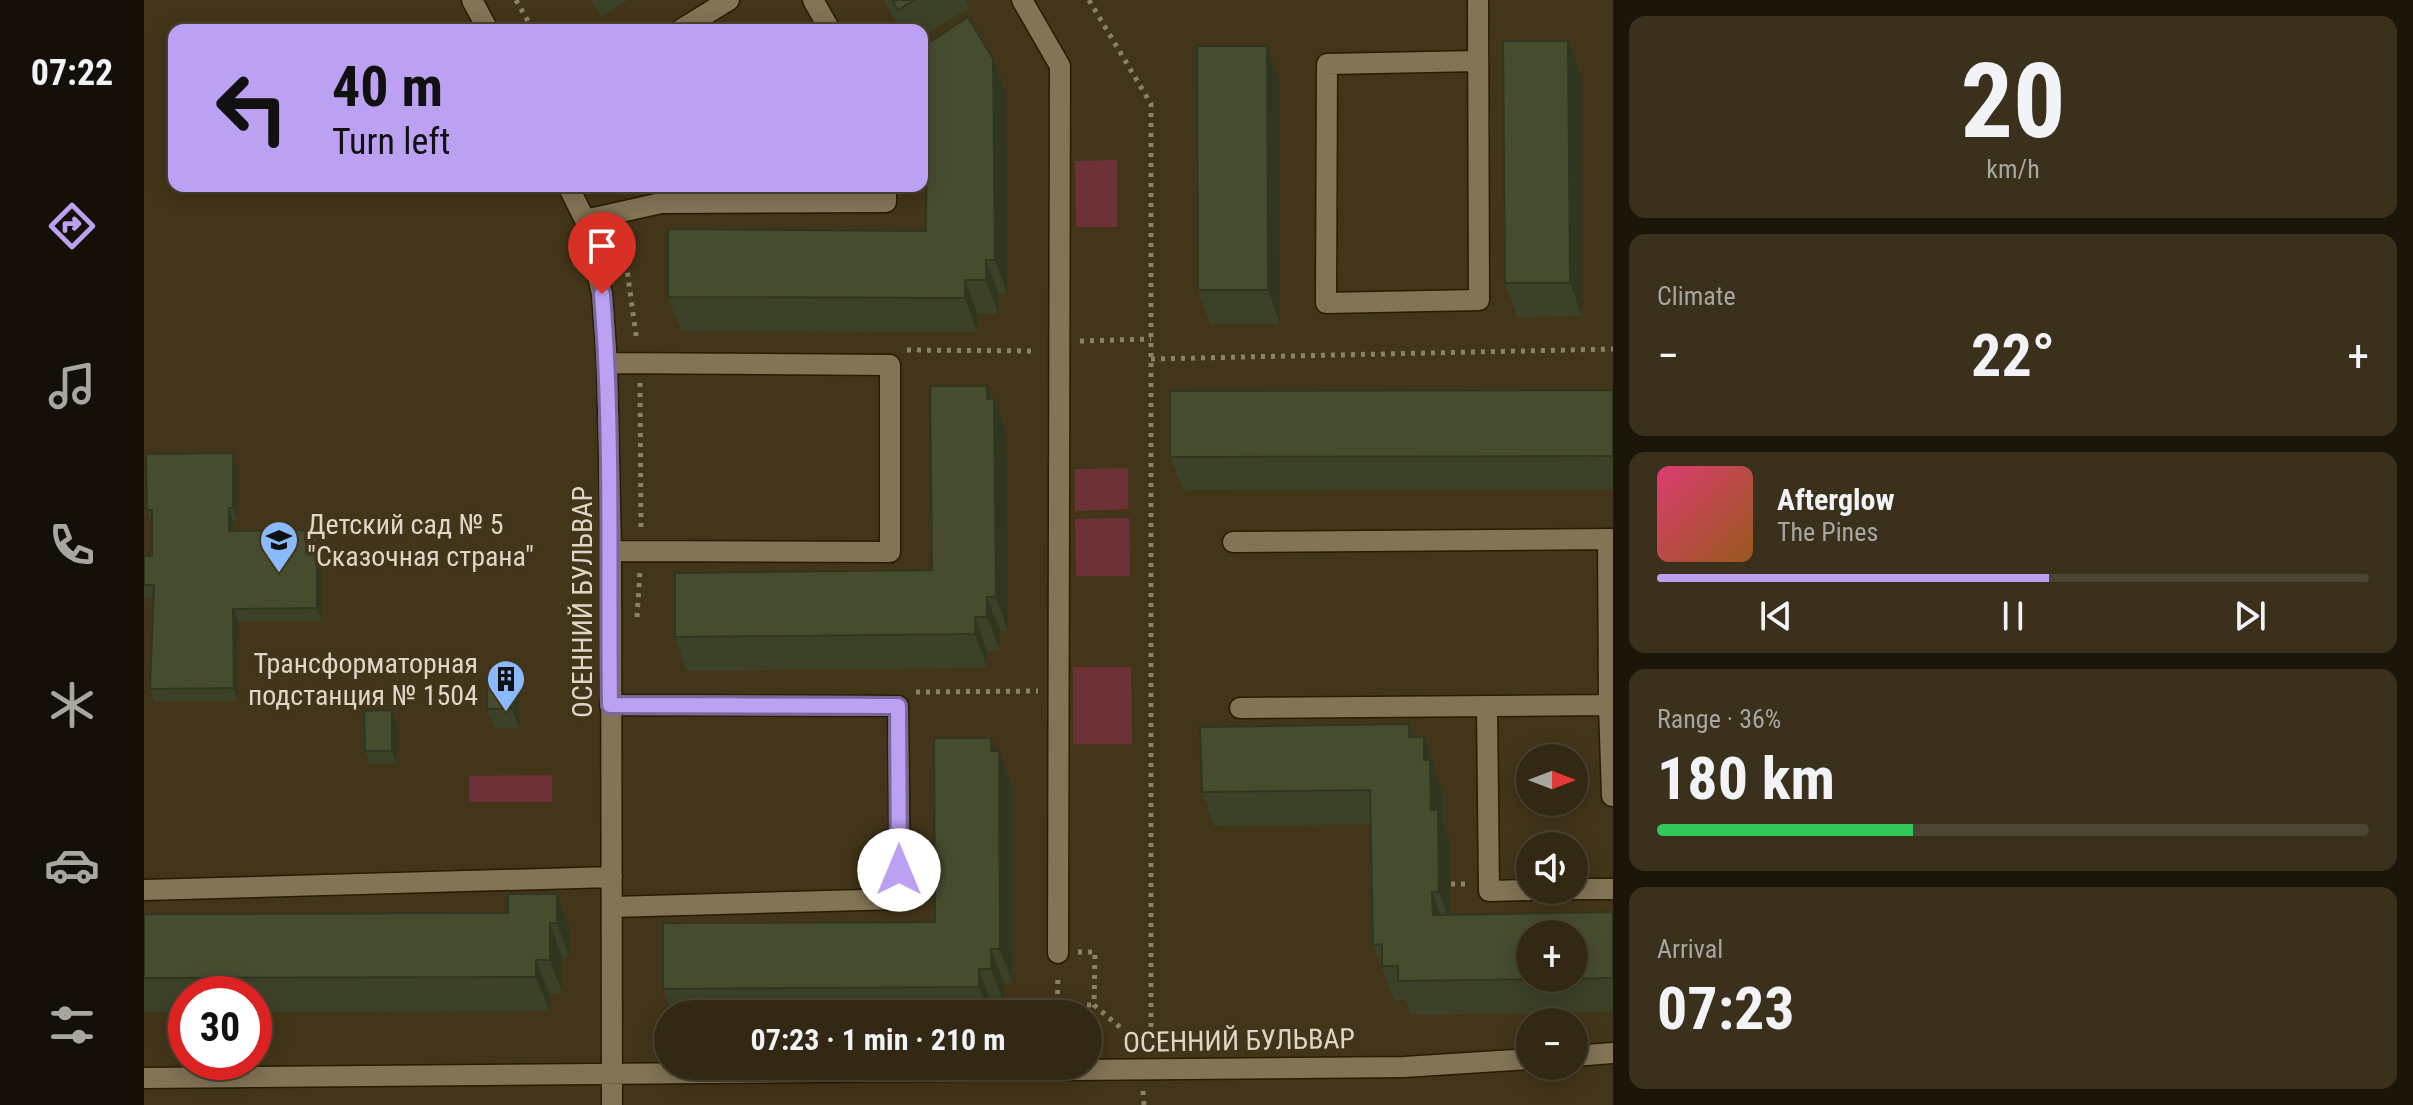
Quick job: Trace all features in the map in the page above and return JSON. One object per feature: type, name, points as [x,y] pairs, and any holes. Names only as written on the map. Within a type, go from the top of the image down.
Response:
[{"type":"street","points":[[472,0],[485,24]]},
{"type":"street","points":[[690,24],[729,0]]},
{"type":"street","points":[[813,0],[827,24]]},
{"type":"street","points":[[1022,0],[1060,66],[1058,953]]},
{"type":"street","points":[[1478,0],[1479,300],[1326,303],[1327,64],[1478,61]]},
{"type":"street","name":"ОСЕННИЙ БУЛЬВАР","points":[[571,192],[585,220],[602,294],[607,363],[611,551],[612,1105]]},
{"type":"street","points":[[585,220],[661,203],[886,202],[886,192]]},
{"type":"street","points":[[607,363],[890,365],[890,552],[611,551]]},
{"type":"street","points":[[1233,542],[1610,539],[1612,796]]},
{"type":"street","points":[[610,705],[898,706],[899,736],[900,899],[612,907]]},
{"type":"street","points":[[1240,708],[1609,705]]},
{"type":"street","points":[[1487,706],[1489,891],[1516,890]]},
{"type":"street","points":[[144,890],[612,877]]},
{"type":"street","points":[[1588,889],[1613,889]]},
{"type":"street","points":[[1588,1055],[1613,1053]]},
{"type":"street","name":"ОСЕННИЙ БУЛЬВАР","points":[[144,1078],[1147,1062],[1404,1067],[1516,1060]]},
{"type":"path","points":[[516,0],[530,24]]},
{"type":"path","points":[[1089,0],[1151,104],[1147,1062],[1144,1105]]},
{"type":"path","points":[[1060,341],[1151,339]]},
{"type":"path","points":[[1151,359],[1613,349]]},
{"type":"path","points":[[969,692],[1059,690]]},
{"type":"path","points":[[1057,1000],[1058,953],[1095,952],[1094,1000]]},
{"type":"path","points":[[1102,1014],[1147,1062]]},
{"type":"shaded area","points":[[1117,160],[1117,227],[1076,227],[1075,161]]},
{"type":"shaded area","points":[[1128,468],[1128,509],[1075,511],[1075,469]]},
{"type":"shaded area","points":[[1129,518],[1130,576],[1076,576],[1075,519]]},
{"type":"shaded area","points":[[1073,667],[1131,667],[1132,744],[1073,744]]},
{"type":"shaded area","points":[[552,775],[552,802],[469,802],[469,776]]},
{"type":"building","points":[[892,0],[915,0],[898,10]]},
{"type":"building","points":[[968,17],[993,59],[995,260],[986,260],[986,280],[965,280],[965,298],[668,297],[668,229],[926,231],[928,43]]},
{"type":"building","points":[[1503,41],[1568,41],[1570,283],[1505,283]]},
{"type":"building","points":[[1197,46],[1267,46],[1268,290],[1198,290]]},
{"type":"building","points":[[930,386],[987,386],[987,399],[994,399],[996,597],[987,597],[987,617],[975,617],[975,634],[675,637],[675,573],[932,570]]},
{"type":"building","points":[[1613,390],[1613,456],[1170,457],[1170,391]]},
{"type":"building","points":[[233,453],[233,508],[229,508],[229,531],[317,530],[317,608],[233,609],[234,688],[150,689],[154,585],[144,585],[144,556],[152,556],[152,510],[147,510],[146,454]]},
{"type":"building","points":[[487,679],[512,679],[512,709],[487,709]]},
{"type":"building","points":[[392,710],[392,751],[365,751],[364,711]]},
{"type":"building","points":[[1409,724],[1409,737],[1424,737],[1424,760],[1430,760],[1431,810],[1438,810],[1439,892],[1432,892],[1433,915],[1613,912],[1613,978],[1588,978],[1588,920],[1516,920],[1516,979],[1398,981],[1398,966],[1382,966],[1382,944],[1373,945],[1370,790],[1202,792],[1200,727]]},
{"type":"building","points":[[934,738],[991,738],[991,751],[999,751],[1000,949],[991,949],[991,969],[979,969],[979,987],[663,989],[663,923],[935,922]]},
{"type":"building","points":[[508,894],[557,894],[557,923],[550,923],[550,960],[536,960],[536,977],[144,978],[144,914],[508,913]]},
{"type":"place","name":"Детский сад № 5 \"Сказочная страна\"","points":[[279,574]]},
{"type":"place","name":"Трансформаторная подстанция № 1504","points":[[506,713]]},
{"type":"route","points":[[602,294],[607,363],[611,551],[610,705],[898,706],[899,870]]}]
